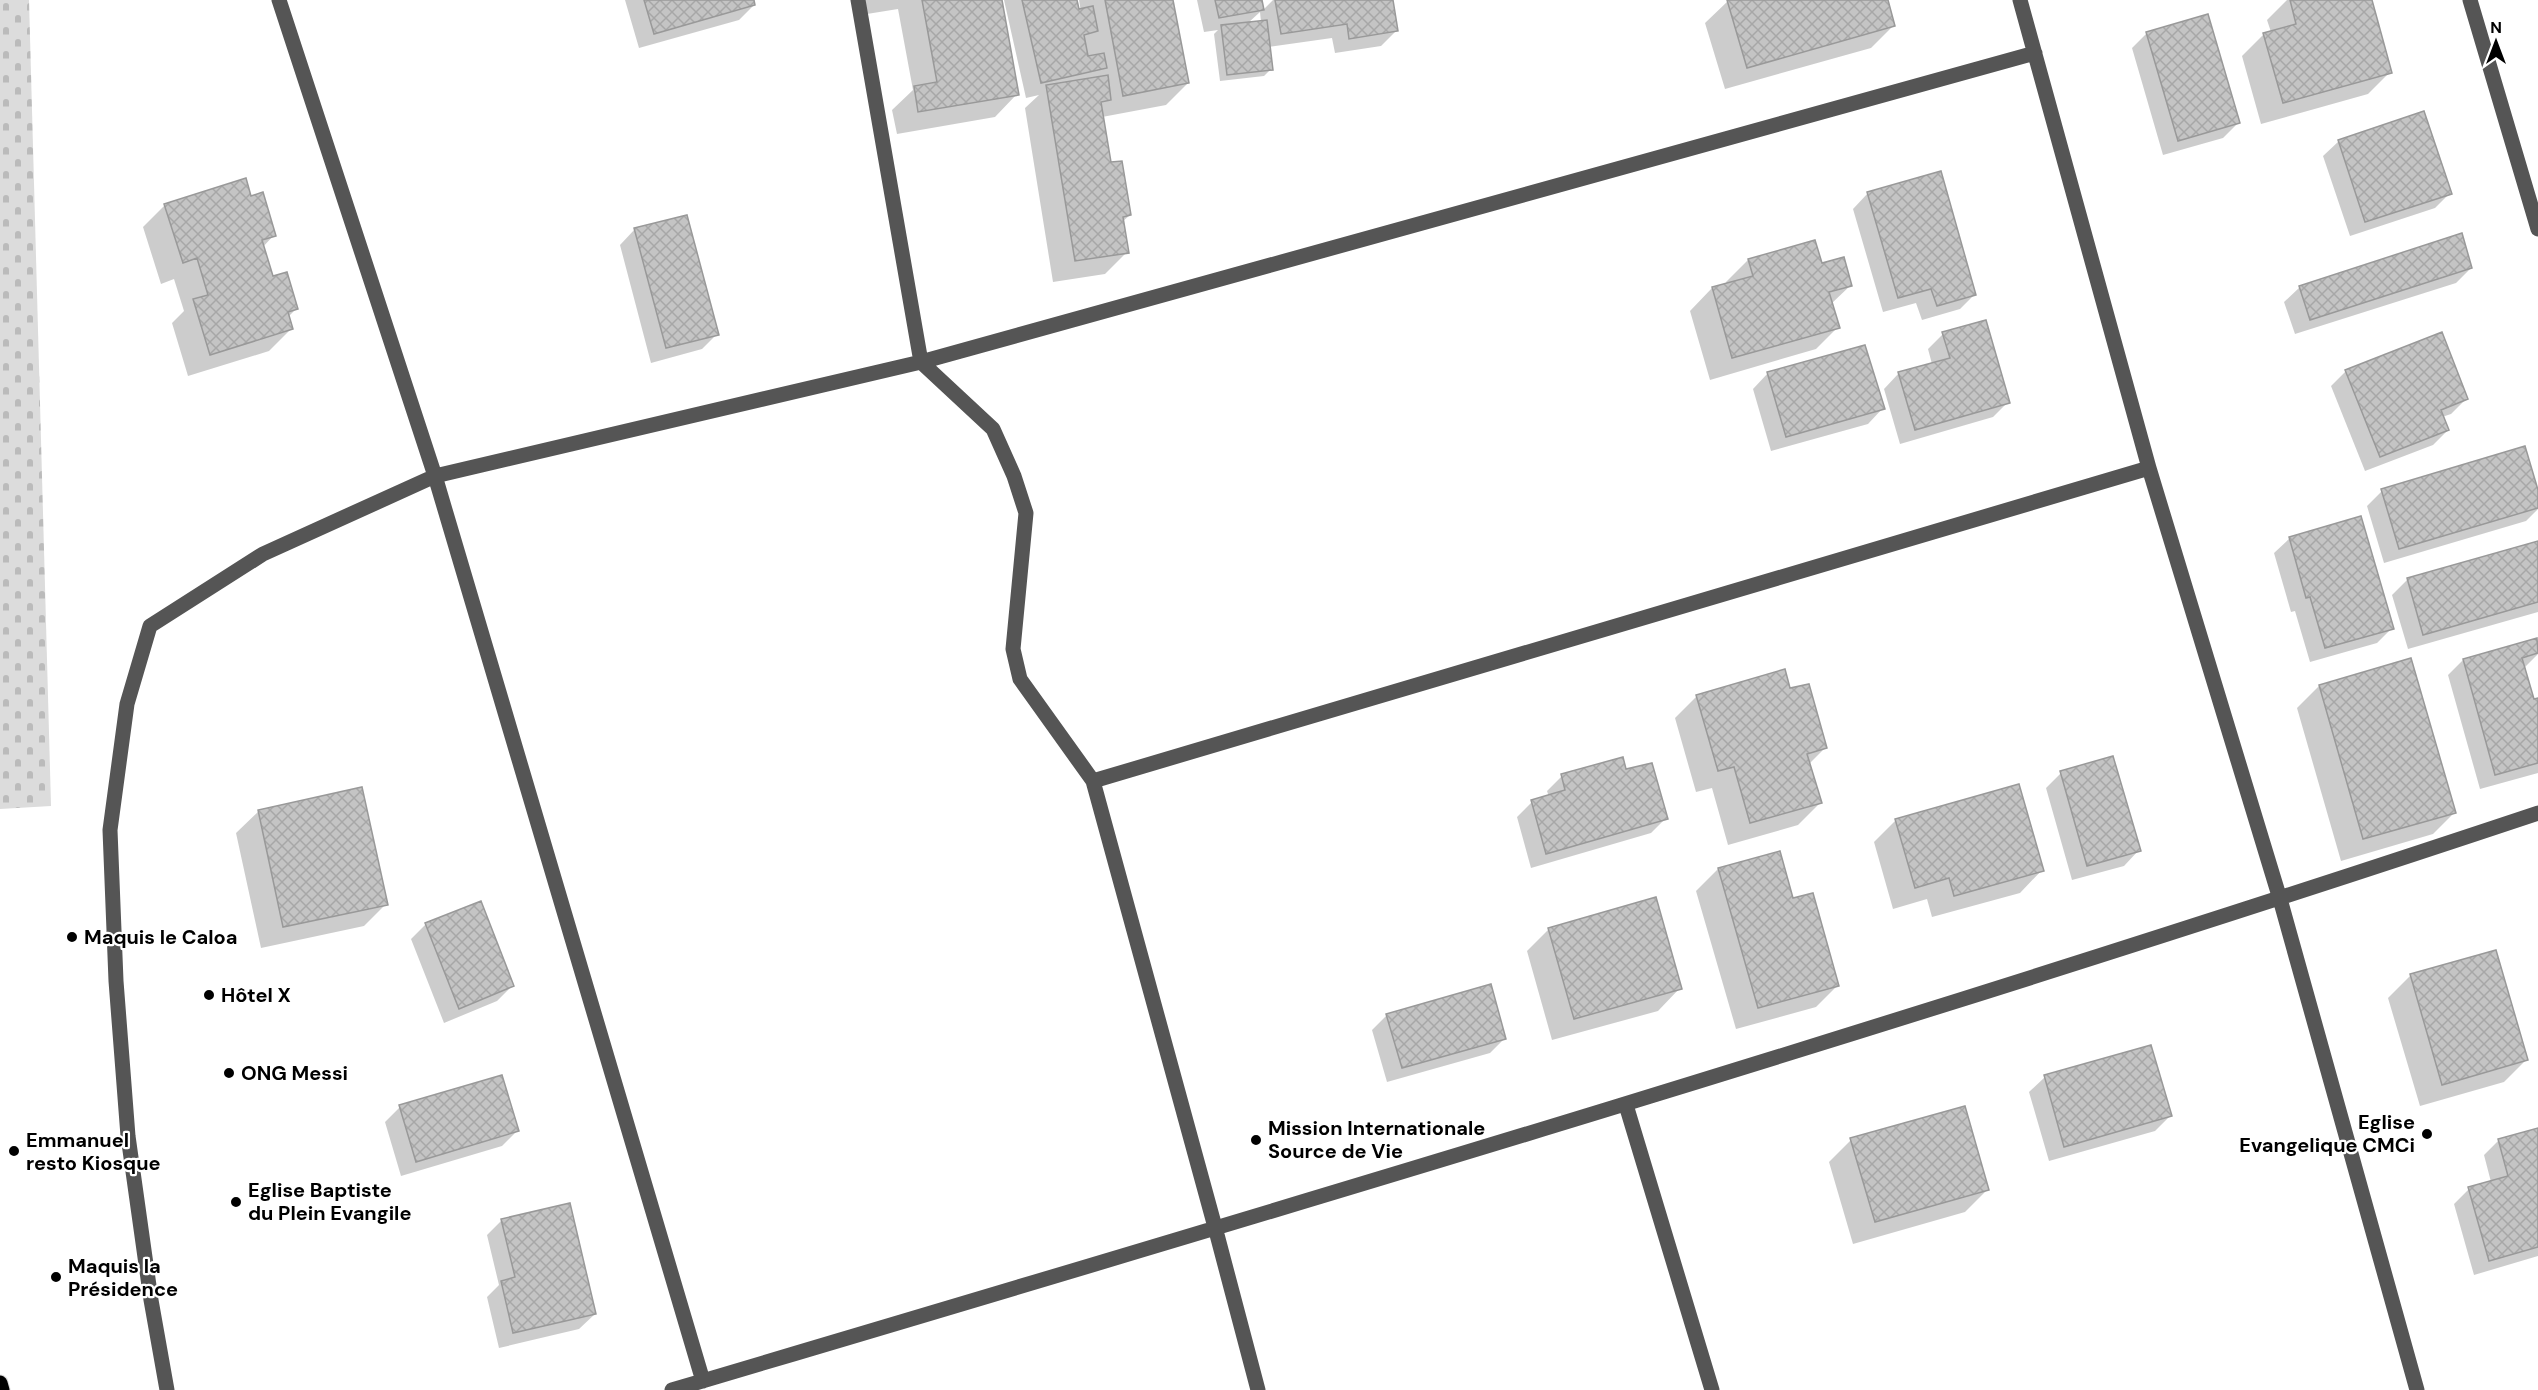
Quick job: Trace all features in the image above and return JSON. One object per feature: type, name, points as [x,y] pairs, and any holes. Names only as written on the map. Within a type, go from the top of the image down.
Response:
[{"type":"main road","points":[[0,1383],[2,1390]]},
{"type":"street","points":[[279,0],[435,476],[703,1381]]},
{"type":"street","points":[[858,0],[921,362],[993,429],[1014,476],[1026,513],[1013,649],[1020,679],[1093,781],[1215,1227],[1257,1390]]},
{"type":"street","points":[[2020,0],[2149,468],[2280,899],[2417,1390]]},
{"type":"street","points":[[2470,0],[2538,229]]},
{"type":"street","points":[[167,1390],[151,1300],[128,1136],[116,981],[110,830],[127,704],[150,626],[263,554],[435,476],[921,362],[2035,53]]},
{"type":"street","points":[[1093,781],[2149,468]]},
{"type":"street","points":[[672,1390],[1626,1105],[2280,899],[2538,813]]},
{"type":"street","points":[[1626,1105],[1712,1390]]},
{"type":"green space","points":[[0,0],[29,0],[51,806],[0,809]]},
{"type":"building","points":[[644,0],[754,0],[755,5],[654,34]]},
{"type":"building","points":[[922,0],[1002,0],[1019,95],[918,112],[914,86],[937,82]]},
{"type":"building","points":[[1022,0],[1077,0],[1079,9],[1093,6],[1098,31],[1084,35],[1088,56],[1104,53],[1107,68],[1041,83]]},
{"type":"building","points":[[1105,0],[1173,0],[1189,83],[1123,96]]},
{"type":"building","points":[[1215,0],[1262,0],[1264,10],[1219,18]]},
{"type":"building","points":[[1275,0],[1393,0],[1398,31],[1349,39],[1347,24],[1281,34]]},
{"type":"building","points":[[1727,0],[1888,0],[1895,26],[1747,68]]},
{"type":"building","points":[[2290,0],[2372,0],[2392,73],[2283,103],[2263,33],[2296,24]]},
{"type":"building","points":[[2208,14],[2240,123],[2178,141],[2146,32]]},
{"type":"building","points":[[1267,20],[1273,70],[1227,75],[1221,25]]},
{"type":"building","points":[[1108,75],[1111,100],[1101,102],[1111,162],[1122,161],[1131,215],[1123,217],[1129,253],[1075,261],[1046,85]]},
{"type":"building","points":[[2424,111],[2452,194],[2365,222],[2338,140]]},
{"type":"building","points":[[1941,171],[1976,295],[1937,306],[1931,289],[1898,298],[1867,192]]},
{"type":"building","points":[[246,178],[251,196],[263,192],[276,236],[262,240],[273,276],[287,272],[298,309],[288,312],[293,329],[210,355],[193,299],[208,295],[197,258],[183,263],[164,204]]},
{"type":"building","points":[[687,215],[719,335],[666,348],[634,228]]},
{"type":"building","points":[[2462,233],[2472,268],[2310,320],[2299,286]]},
{"type":"building","points":[[1815,240],[1822,263],[1844,257],[1852,286],[1829,292],[1840,328],[1732,358],[1712,287],[1753,276],[1748,259]]},
{"type":"building","points":[[1986,320],[2010,403],[1915,430],[1898,372],[1950,358],[1942,332]]},
{"type":"building","points":[[2442,332],[2468,399],[2441,410],[2449,430],[2380,457],[2345,370]]},
{"type":"building","points":[[1865,345],[1885,409],[1786,437],[1767,372]]},
{"type":"building","points":[[2525,446],[2538,490],[2538,508],[2399,549],[2381,489]]},
{"type":"building","points":[[2361,516],[2394,629],[2325,648],[2310,597],[2306,598],[2289,537]]},
{"type":"building","points":[[2538,541],[2538,602],[2423,635],[2407,578]]},
{"type":"building","points":[[2537,638],[2538,653],[2522,658],[2534,699],[2538,698],[2538,763],[2495,775],[2463,659]]},
{"type":"building","points":[[2411,658],[2456,813],[2363,839],[2319,685]]},
{"type":"building","points":[[1785,669],[1790,688],[1809,684],[1827,748],[1807,754],[1822,803],[1750,823],[1734,767],[1718,771],[1696,695]]},
{"type":"building","points":[[2113,756],[2141,851],[2087,866],[2060,771]]},
{"type":"building","points":[[1623,757],[1626,769],[1652,763],[1668,819],[1546,854],[1531,800],[1565,790],[1561,774]]},
{"type":"building","points":[[2019,784],[2044,871],[1954,896],[1949,878],[1915,888],[1895,819]]},
{"type":"building","points":[[362,787],[388,905],[283,927],[258,810]]},
{"type":"building","points":[[1780,851],[1793,898],[1813,893],[1839,986],[1758,1008],[1718,868]]},
{"type":"building","points":[[1656,897],[1682,989],[1574,1019],[1548,928]]},
{"type":"building","points":[[481,901],[514,986],[459,1009],[425,923]]},
{"type":"building","points":[[2496,950],[2528,1060],[2442,1085],[2410,974]]},
{"type":"building","points":[[1491,984],[1506,1039],[1402,1068],[1386,1014]]},
{"type":"building","points":[[2151,1045],[2172,1116],[2064,1147],[2044,1075]]},
{"type":"building","points":[[502,1075],[519,1131],[416,1162],[399,1105]]},
{"type":"building","points":[[1965,1106],[1989,1190],[1875,1222],[1850,1138]]},
{"type":"building","points":[[2538,1128],[2538,1247],[2489,1261],[2468,1187],[2508,1176],[2498,1139]]},
{"type":"building","points":[[570,1203],[596,1314],[513,1333],[501,1281],[515,1277],[501,1219]]},
{"type":"place","name":"Maquis le Caloa","points":[[72,937]]},
{"type":"place","name":"Hôtel X","points":[[209,995]]},
{"type":"place","name":"ONG Messi","points":[[229,1073]]},
{"type":"place","name":"Eglise Evangelique CMCi","points":[[2427,1134]]},
{"type":"place","name":"Mission Internationale Source de Vie","points":[[1256,1140]]},
{"type":"place","name":"Emmanuel resto Kiosque","points":[[14,1151]]},
{"type":"place","name":"Eglise Baptiste du Plein Evangile","points":[[236,1202]]},
{"type":"place","name":"Maquis la Présidence","points":[[56,1277]]}]
